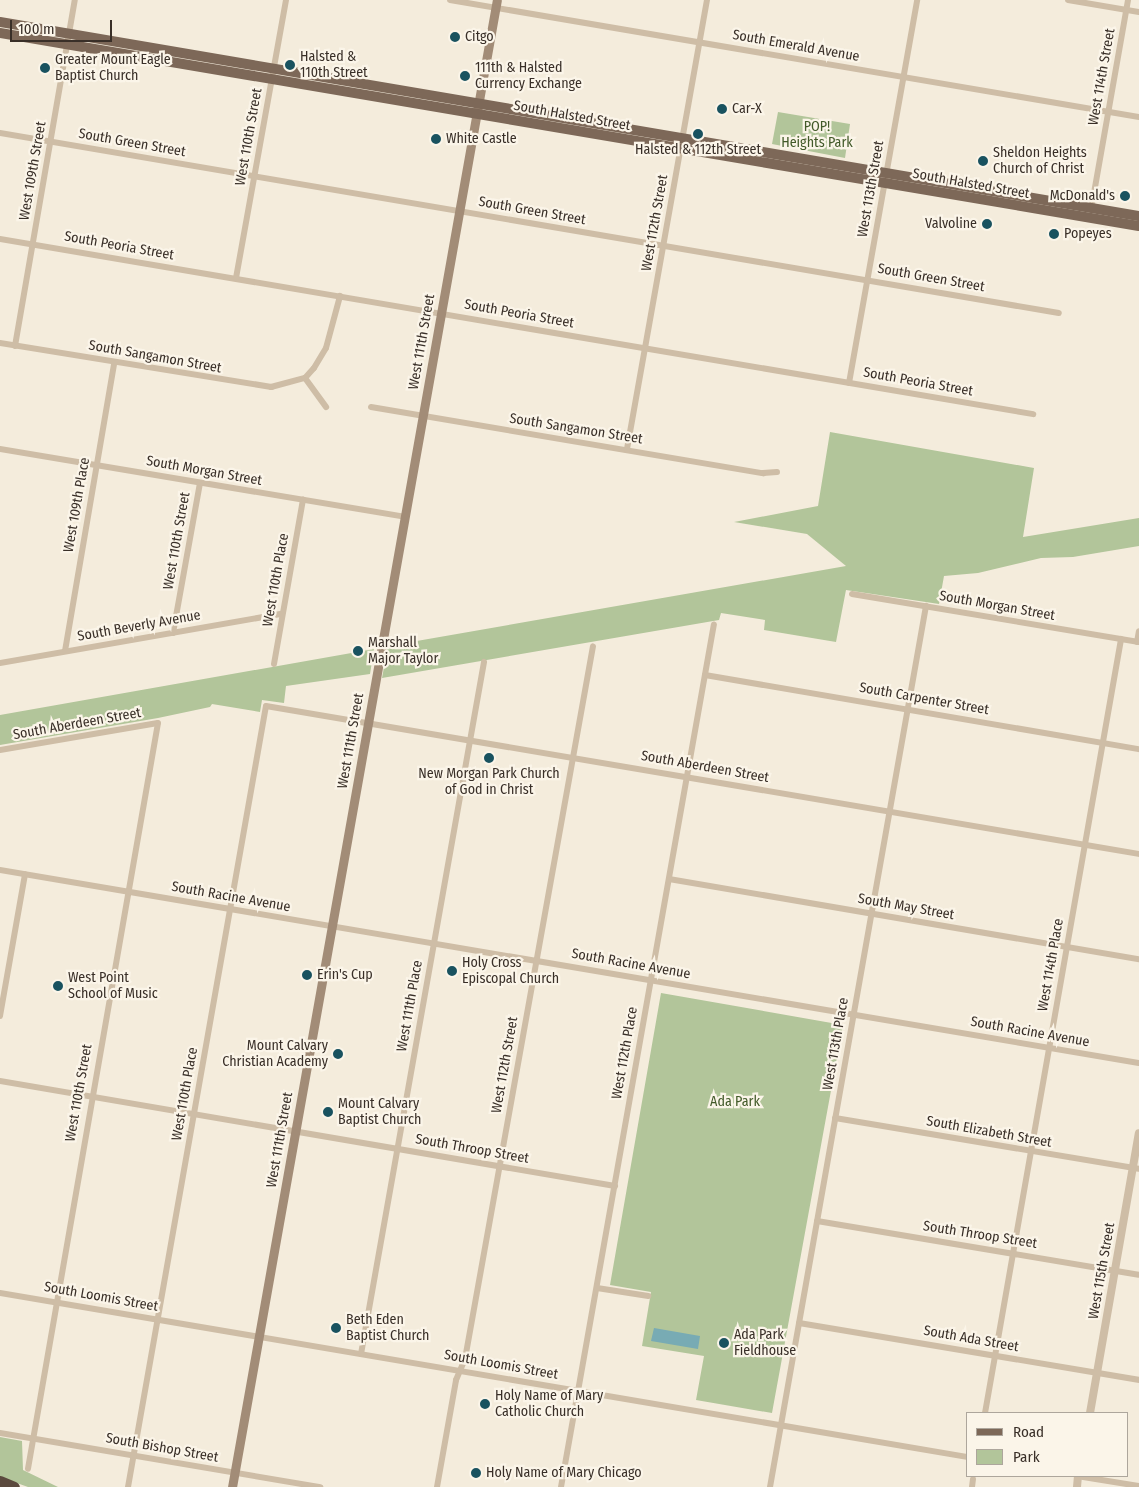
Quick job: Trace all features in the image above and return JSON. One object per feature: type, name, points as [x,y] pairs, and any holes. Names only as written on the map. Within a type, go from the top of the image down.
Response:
[{"type":"highway","points":[[0,1481],[14,1487]]},
{"type":"main road","name":"West 111th Street","points":[[232,1487],[496,4]]},
{"type":"main road","name":"South Halsted Street","points":[[0,22],[68,39]]},
{"type":"main road","name":"South Halsted Street","points":[[0,32],[68,39],[273,74],[476,114],[682,143]]},
{"type":"main road","name":"South Halsted Street","points":[[273,74],[478,103],[682,143],[1090,213],[1139,226]]},
{"type":"main road","name":"South Halsted Street","points":[[1090,213],[1139,216]]},
{"type":"street","name":"West 109th Street","points":[[15,346],[75,0]]},
{"type":"street","name":"West 110th Street","points":[[236,278],[286,0]]},
{"type":"street","name":"South Emerald Avenue","points":[[450,0],[496,4],[699,42],[1139,117]]},
{"type":"street","name":"West 112th Street","points":[[628,450],[707,0]]},
{"type":"street","name":"West 113th Street","points":[[849,383],[917,0]]},
{"type":"street","points":[[1068,0],[1139,12]]},
{"type":"street","name":"West 114th Street","points":[[1090,213],[1128,0]]},
{"type":"street","name":"South Green Street","points":[[0,133],[1059,313]]},
{"type":"street","name":"South Peoria Street","points":[[0,238],[1033,414]]},
{"type":"street","points":[[326,407],[305,378],[326,348],[340,296]]},
{"type":"street","name":"South Sangamon Street","points":[[0,343],[262,387],[282,386],[305,378]]},
{"type":"street","name":"West 109th Place","points":[[65,651],[114,363]]},
{"type":"street","name":"South Sangamon Street","points":[[371,407],[763,473],[777,472]]},
{"type":"street","name":"South Morgan Street","points":[[0,449],[404,517]]},
{"type":"street","name":"West 110th Street","points":[[173,633],[200,482]]},
{"type":"street","name":"West 110th Place","points":[[274,664],[303,500]]},
{"type":"street","name":"South Morgan Street","points":[[852,594],[1138,642]]},
{"type":"street","name":"West 113th Place","points":[[770,1487],[926,606]]},
{"type":"street","name":"South Beverly Avenue","points":[[0,663],[282,614]]},
{"type":"street","name":"West 112th Place","points":[[561,1487],[714,624]]},
{"type":"street","points":[[1138,642],[1139,631]]},
{"type":"street","name":"West 114th Place","points":[[985,1412],[1121,639]]},
{"type":"street","name":"West 112th Street","points":[[437,1487],[460,1371],[465,1359],[592,646]]},
{"type":"street","name":"West 111th Place","points":[[361,1354],[484,662]]},
{"type":"street","name":"South Carpenter Street","points":[[705,675],[1139,748]]},
{"type":"street","name":"West 110th Place","points":[[128,1487],[266,706]]},
{"type":"street","name":"South Aberdeen Street","points":[[266,706],[1139,854]]},
{"type":"street","name":"West 110th Street","points":[[28,1469],[31,1438],[54,1302],[158,723]]},
{"type":"street","name":"South Aberdeen Street","points":[[0,750],[158,723]]},
{"type":"street","name":"South Racine Avenue","points":[[0,870],[1139,1064]]},
{"type":"street","points":[[0,1016],[25,874]]},
{"type":"street","name":"South May Street","points":[[669,879],[1139,959]]},
{"type":"street","name":"South Throop Street","points":[[0,1081],[615,1186]]},
{"type":"street","name":"South Elizabeth Street","points":[[835,1118],[1136,1169]]},
{"type":"street","name":"West 115th Street","points":[[1090,1412],[1115,1270],[1136,1169],[1139,1133]]},
{"type":"street","name":"South Throop Street","points":[[817,1221],[1139,1275]]},
{"type":"street","points":[[597,1288],[648,1296]]},
{"type":"street","name":"South Loomis Street","points":[[0,1293],[966,1457]]},
{"type":"street","name":"South Ada Street","points":[[799,1323],[1139,1380]]},
{"type":"street","name":"South Bishop Street","points":[[0,1432],[320,1487]]},
{"type":"street","points":[[1084,1477],[1139,1486]]},
{"type":"street","points":[[972,1487],[973,1479]]},
{"type":"green space","name":"POP! Heights Park","points":[[778,112],[850,124],[845,158],[772,144]]},
{"type":"green space","points":[[830,432],[1034,468],[1023,537],[1139,518],[1139,546],[1073,557],[1041,558],[978,573],[944,576],[939,604],[846,590],[836,642],[764,630],[765,620],[721,613],[719,620],[382,678],[388,646],[846,566],[807,534],[734,522],[818,506]]},
{"type":"green space","points":[[374,649],[370,674],[286,686],[284,703],[262,700],[260,712],[212,704],[210,707],[158,718],[0,745],[0,715]]},
{"type":"green space","name":"Ada Park","points":[[661,993],[843,1025],[772,1413],[696,1400],[704,1356],[642,1346],[651,1292],[610,1285]]},
{"type":"green space","points":[[0,1437],[22,1441],[23,1470],[58,1487],[28,1487],[0,1477]]},
{"type":"water","points":[[654,1328],[700,1336],[698,1349],[651,1341]]},
{"type":"place","name":"Citgo","points":[[455,37]]},
{"type":"place","name":"Halsted & 110th Street","points":[[290,65]]},
{"type":"place","name":"Greater Mount Eagle Baptist Church","points":[[45,68]]},
{"type":"place","name":"111th & Halsted Currency Exchange","points":[[465,76]]},
{"type":"place","name":"Car-X","points":[[722,109]]},
{"type":"place","name":"Halsted & 112th Street","points":[[698,134]]},
{"type":"place","name":"White Castle","points":[[436,139]]},
{"type":"place","name":"Sheldon Heights Church of Christ","points":[[983,161]]},
{"type":"place","name":"McDonald's","points":[[1125,196]]},
{"type":"place","name":"Valvoline","points":[[987,224]]},
{"type":"place","name":"Popeyes","points":[[1054,234]]},
{"type":"place","name":"Marshall Major Taylor","points":[[358,651]]},
{"type":"place","name":"New Morgan Park Church of God in Christ","points":[[489,758]]},
{"type":"place","name":"Holy Cross Episcopal Church","points":[[452,971]]},
{"type":"place","name":"Erin's Cup","points":[[307,975]]},
{"type":"place","name":"West Point School of Music","points":[[58,986]]},
{"type":"place","name":"Mount Calvary Christian Academy","points":[[338,1054]]},
{"type":"place","name":"Mount Calvary Baptist Church","points":[[328,1112]]},
{"type":"place","name":"Beth Eden Baptist Church","points":[[336,1328]]},
{"type":"place","name":"Ada Park Fieldhouse","points":[[724,1343]]},
{"type":"place","name":"Holy Name of Mary Catholic Church","points":[[485,1404]]},
{"type":"place","name":"Holy Name of Mary Chicago","points":[[476,1473]]}]
